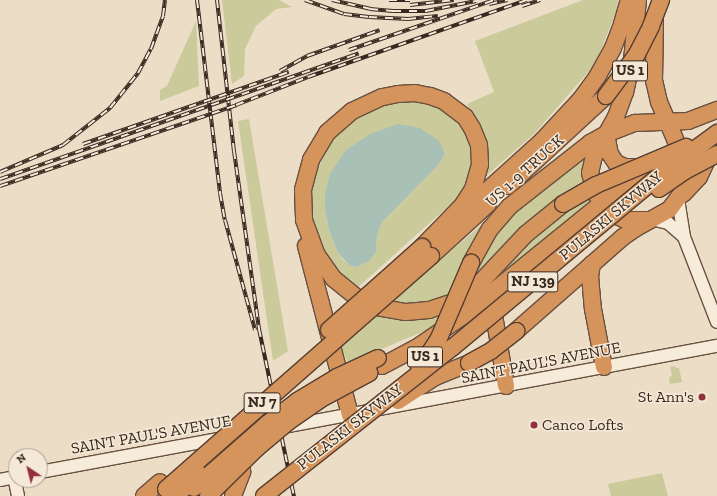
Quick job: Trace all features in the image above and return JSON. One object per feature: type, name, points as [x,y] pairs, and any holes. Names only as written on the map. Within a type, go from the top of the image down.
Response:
[{"type":"highway","points":[[426,251],[575,107],[592,84],[609,55],[622,24],[629,0]]},
{"type":"highway","name":"US 1","points":[[349,422],[410,371],[433,347],[444,328],[471,262],[490,229],[515,201],[584,147],[606,134],[620,108],[628,83],[636,32],[638,0]]},
{"type":"highway","name":"US 1","points":[[656,0],[654,81],[659,102],[684,163]]},
{"type":"highway","name":"US 1-9 TRUCK","points":[[165,491],[426,251],[593,110],[615,85],[632,60],[651,26],[661,0]]},
{"type":"highway","points":[[349,422],[304,238],[301,219],[305,174],[314,153],[327,133],[345,116],[367,103],[390,95],[415,93],[437,98],[456,109],[468,122],[479,145],[480,164],[476,183],[466,201],[426,251]]},
{"type":"highway","points":[[652,219],[622,219],[610,213],[602,204],[592,186],[591,169],[594,156],[606,134],[642,122],[667,123],[694,120],[717,110]]},
{"type":"highway","points":[[302,202],[304,220],[310,238],[321,261],[334,279],[349,293],[370,304],[384,309],[406,312],[436,308],[461,298],[477,286],[532,228],[563,204],[596,185],[684,148],[717,129]]},
{"type":"highway","name":"PULASKI SKYWAY","points":[[264,496],[349,422],[482,323],[669,168],[717,133]]},
{"type":"highway","points":[[606,134],[610,154],[618,165],[632,168],[659,163],[684,163]]},
{"type":"highway","points":[[602,204],[623,194],[657,184],[684,163],[715,149]]},
{"type":"highway","points":[[679,198],[699,177],[715,149]]},
{"type":"highway","name":"PULASKI SKYWAY","points":[[280,496],[627,213],[715,149]]},
{"type":"highway","points":[[208,496],[266,440],[299,413],[380,362],[443,329],[463,316],[639,174],[659,163]]},
{"type":"highway","points":[[679,198],[685,183],[684,163]]},
{"type":"highway","name":"US 1","points":[[398,401],[436,377],[483,356],[516,331],[630,232],[668,210],[679,198]]},
{"type":"highway","name":"US 1-9 TRUCK","points":[[144,496],[165,491],[359,318],[426,251]]},
{"type":"highway","points":[[592,264],[590,276],[593,309],[604,367]]},
{"type":"highway","points":[[506,386],[493,307],[496,296],[508,281]]},
{"type":"highway","points":[[559,293],[568,291],[576,293],[584,298],[593,309]]},
{"type":"highway","points":[[186,496],[266,424],[286,409],[333,379],[380,362]]},
{"type":"highway","points":[[234,496],[242,472],[241,435]]},
{"type":"street","points":[[679,198],[684,237],[717,322]]},
{"type":"street","points":[[652,219],[668,223],[684,237]]},
{"type":"street","name":"SAINT PAUL'S AVENUE","points":[[48,471],[241,435],[349,422],[506,386],[717,346]]},
{"type":"green space","points":[[222,0],[279,0],[292,7],[276,9],[256,26],[245,49],[244,76],[232,84]]},
{"type":"green space","points":[[583,0],[618,0],[616,12],[596,63],[535,133],[484,178],[479,125],[467,104],[494,92],[475,41]]},
{"type":"green space","points":[[196,21],[199,86],[160,101],[160,90],[167,86]]},
{"type":"green space","points":[[427,100],[453,112],[470,139],[473,169],[464,192],[355,290],[333,271],[314,235],[310,206],[314,176],[335,135],[360,115],[394,102]],"holes":[[[393,209],[382,222],[377,235],[376,252],[369,261],[357,267],[349,265],[338,253],[329,230],[325,210]]]},
{"type":"green space","points":[[249,119],[288,351],[273,361],[238,121]]},
{"type":"green space","points":[[586,154],[586,182],[472,280],[503,220]]},
{"type":"green space","points":[[589,197],[593,204],[478,293],[535,237]]},
{"type":"green space","points":[[492,216],[449,297],[422,306],[389,304]]},
{"type":"green space","points":[[380,313],[440,313],[434,327],[348,363],[341,347]]},
{"type":"green space","points":[[675,366],[676,368],[679,368],[682,382],[670,384],[669,377],[672,376],[670,367]]},
{"type":"green space","points":[[662,473],[668,496],[611,496],[608,484]]},
{"type":"shaded area","points":[[398,124],[420,128],[439,141],[445,154],[438,165],[382,222],[377,235],[376,252],[369,261],[357,267],[349,265],[338,253],[329,230],[325,210],[325,195],[330,174],[345,151],[370,134]]},
{"type":"railway","points":[[0,172],[63,145],[110,108],[138,73],[151,49],[163,16],[165,0]]},
{"type":"railway","points":[[197,0],[220,193],[225,220],[255,330]]},
{"type":"railway","points":[[217,0],[234,151],[259,329],[294,496]]},
{"type":"railway","points":[[305,0],[344,14],[408,19],[438,16]]},
{"type":"railway","points":[[332,0],[370,9],[393,11],[426,11],[476,1]]},
{"type":"railway","points":[[389,0],[410,0]]},
{"type":"railway","points":[[410,5],[454,0]]},
{"type":"railway","points":[[349,50],[494,0]]},
{"type":"railway","points":[[489,4],[508,0]]},
{"type":"railway","points":[[0,186],[236,105],[308,77],[527,0]]},
{"type":"railway","points":[[522,6],[540,0]]},
{"type":"railway","points":[[280,71],[307,56],[380,30]]},
{"type":"railway","points":[[0,179],[359,53]]},
{"type":"railway","points":[[83,144],[289,72]]},
{"type":"place","name":"St Ann's","points":[[702,397]]},
{"type":"place","name":"Canco Lofts","points":[[534,425]]}]
